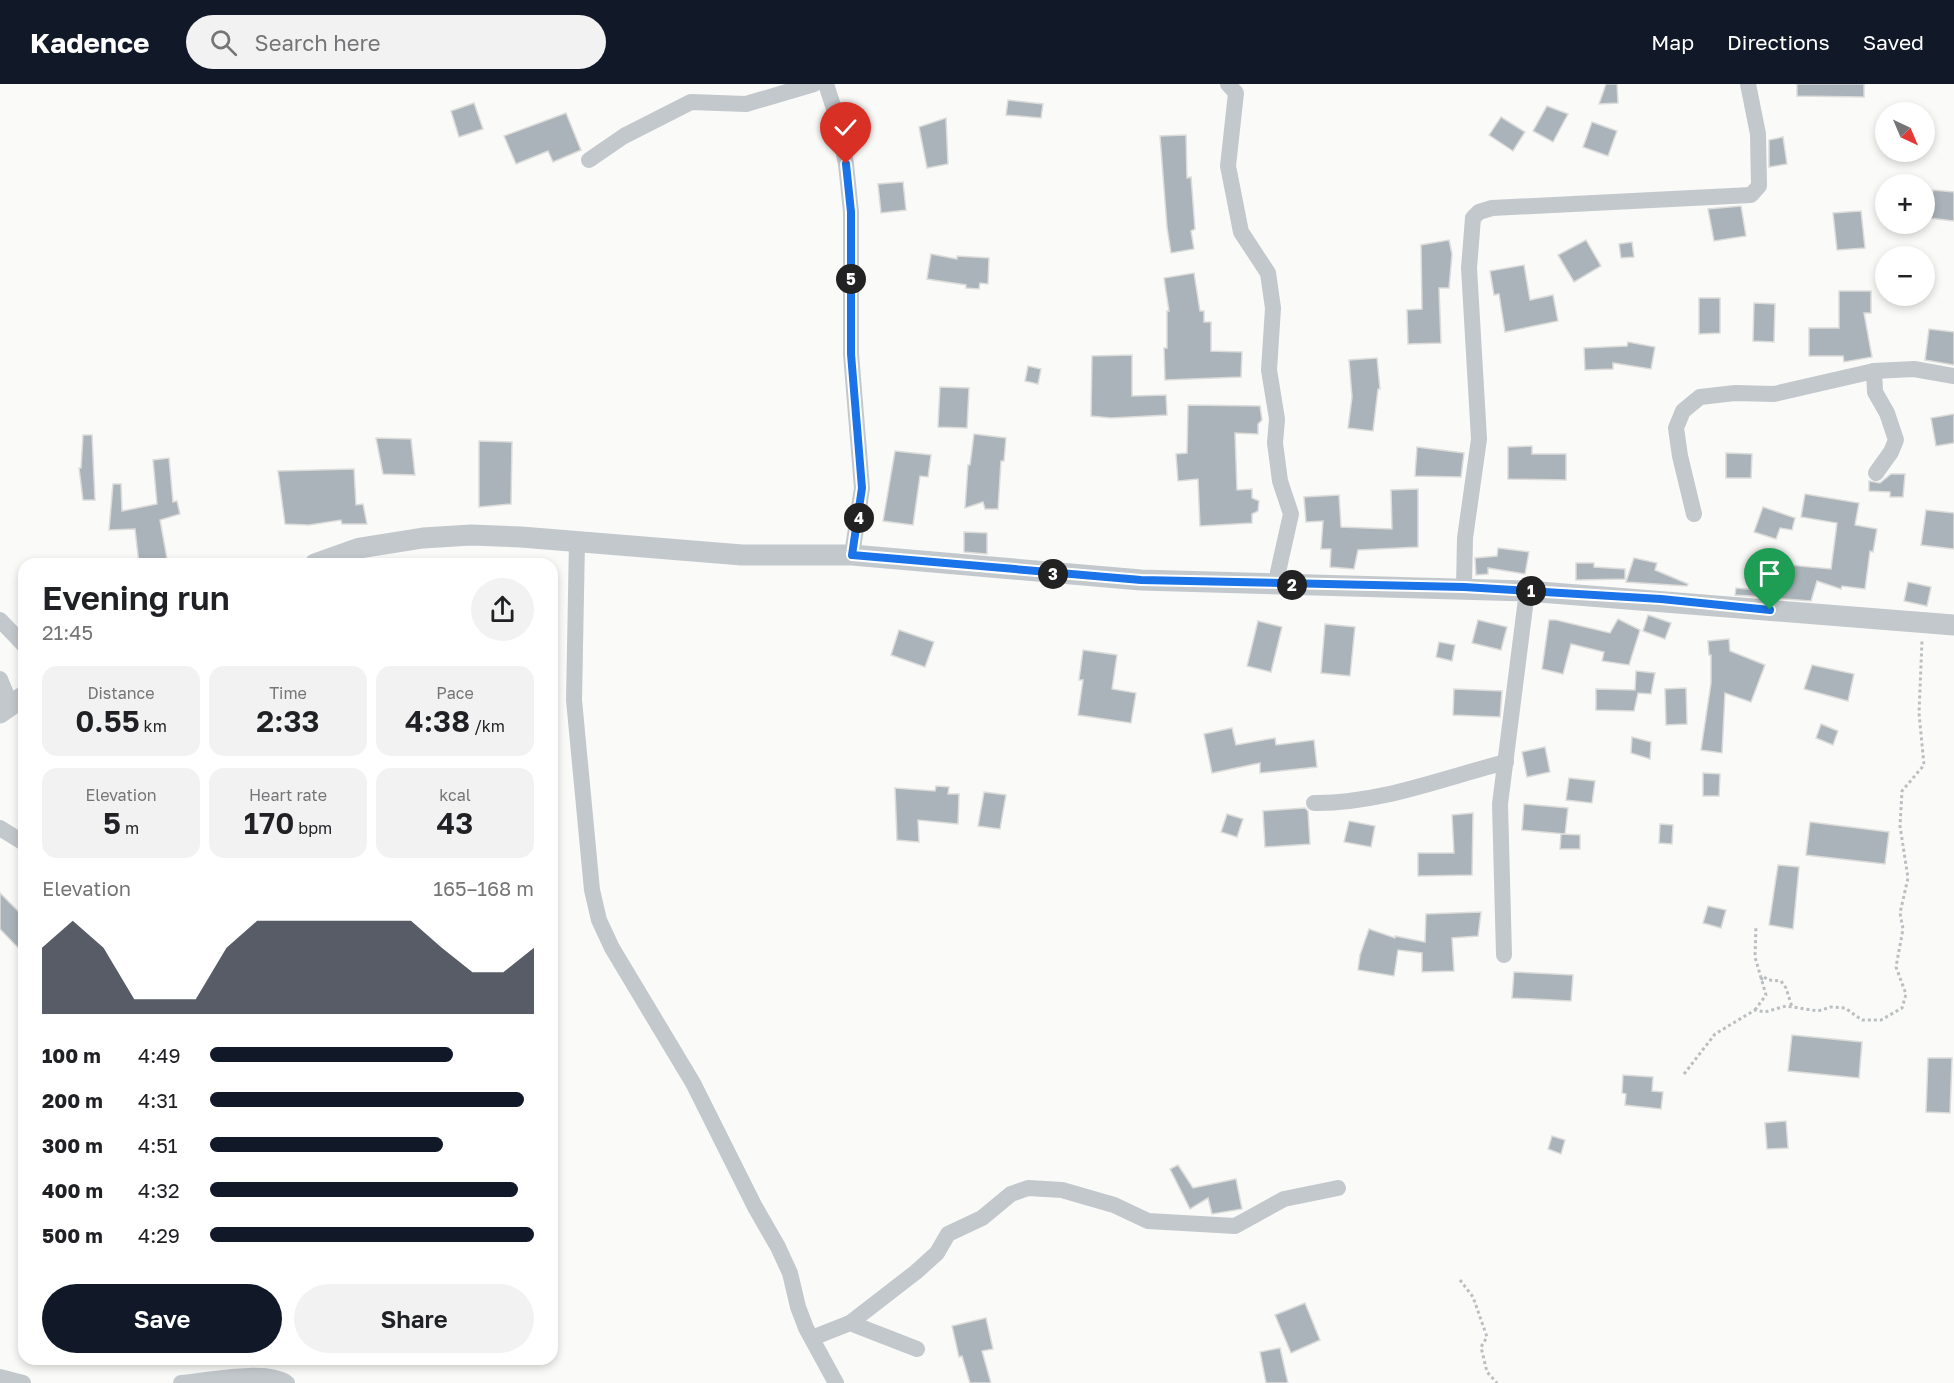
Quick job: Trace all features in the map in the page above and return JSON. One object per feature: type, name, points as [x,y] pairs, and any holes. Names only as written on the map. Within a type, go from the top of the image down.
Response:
[{"type":"street","points":[[589,160],[624,136],[691,102],[746,104],[814,84]]},
{"type":"street","points":[[826,84],[842,144],[851,212],[851,354],[862,488],[852,555]]},
{"type":"street","points":[[1228,84],[1236,93],[1228,166],[1241,232],[1268,273],[1273,308],[1269,370],[1277,419],[1275,443],[1280,481],[1291,514],[1278,572],[1281,584]]},
{"type":"street","points":[[1464,587],[1465,538],[1479,439],[1469,268],[1473,218],[1492,208],[1751,195],[1759,186],[1758,134],[1754,101],[1748,84]]},
{"type":"street","points":[[1694,514],[1680,456],[1676,428],[1683,411],[1700,397],[1735,393],[1774,394],[1874,371],[1914,369],[1954,376]]},
{"type":"street","points":[[1874,371],[1875,392],[1887,413],[1896,440],[1891,452],[1876,473]]},
{"type":"street","points":[[332,558],[360,548],[423,538],[471,535],[577,541],[742,555],[852,555],[1065,575],[1281,584],[1464,587],[1661,599],[1954,625]]},
{"type":"street","points":[[577,541],[574,700],[592,890],[599,920],[612,948],[693,1083],[755,1207],[778,1247],[790,1273],[798,1307],[836,1383]]},
{"type":"street","points":[[1504,955],[1500,816],[1527,591]]},
{"type":"street","points":[[0,624],[18,640]]},
{"type":"street","points":[[0,679],[12,705]]},
{"type":"street","points":[[1314,803],[1330,803],[1406,791],[1506,762]]},
{"type":"street","points":[[0,828],[18,839]]},
{"type":"street","points":[[812,1338],[850,1323],[937,1253],[948,1234],[982,1218],[1011,1194],[1028,1188],[1062,1190],[1114,1205],[1148,1221],[1235,1226],[1284,1199],[1338,1188]]},
{"type":"street","points":[[850,1323],[916,1349]]},
{"type":"street","points":[[0,1377],[23,1383]]},
{"type":"street","points":[[182,1383],[235,1377],[277,1378],[287,1383]]},
{"type":"path","points":[[1755,1010],[1765,1012],[1786,1006],[1818,1011],[1831,1007],[1845,1008],[1863,1020],[1881,1020],[1902,1008],[1906,994],[1896,967],[1903,929],[1900,913],[1908,878],[1900,826],[1902,791],[1924,765],[1919,713],[1923,624]]},
{"type":"path","points":[[1684,1074],[1715,1034],[1755,1010],[1766,995],[1755,957],[1756,926]]},
{"type":"path","points":[[1761,980],[1763,976],[1768,980],[1781,981],[1786,988],[1792,1007]]},
{"type":"path","points":[[1460,1280],[1476,1304],[1486,1337],[1481,1347],[1487,1372],[1497,1383]]},
{"type":"building","points":[[1606,84],[1617,84],[1618,103],[1599,104]]},
{"type":"building","points":[[1797,84],[1864,84],[1864,97],[1797,96]]},
{"type":"building","points":[[1008,100],[1043,104],[1041,118],[1006,115]]},
{"type":"building","points":[[474,103],[483,129],[459,137],[451,111]]},
{"type":"building","points":[[1547,106],[1568,114],[1553,142],[1533,131]]},
{"type":"building","points":[[566,113],[581,150],[553,162],[548,151],[516,164],[504,136]]},
{"type":"building","points":[[1501,117],[1525,132],[1513,151],[1489,135]]},
{"type":"building","points":[[946,118],[948,164],[927,168],[919,127]]},
{"type":"building","points":[[1592,122],[1617,131],[1608,156],[1583,147]]},
{"type":"building","points":[[1186,135],[1187,178],[1191,177],[1195,229],[1191,231],[1194,249],[1171,253],[1160,136]]},
{"type":"building","points":[[1783,137],[1787,164],[1769,167],[1769,140]]},
{"type":"building","points":[[903,182],[906,210],[881,213],[878,184]]},
{"type":"building","points":[[1935,190],[1954,192],[1954,221],[1935,219]]},
{"type":"building","points":[[1741,206],[1746,236],[1714,241],[1708,209]]},
{"type":"building","points":[[1861,211],[1865,248],[1837,250],[1833,213]]},
{"type":"building","points":[[1449,240],[1452,254],[1449,288],[1439,288],[1441,343],[1408,344],[1407,310],[1422,309],[1421,245]]},
{"type":"building","points":[[1586,240],[1601,266],[1574,282],[1558,255]]},
{"type":"building","points":[[1632,242],[1634,257],[1621,258],[1619,244]]},
{"type":"building","points":[[931,254],[957,259],[957,256],[989,258],[988,284],[980,283],[979,289],[966,288],[966,285],[927,279]]},
{"type":"building","points":[[1524,265],[1530,300],[1553,295],[1558,321],[1505,332],[1499,294],[1494,295],[1490,271]]},
{"type":"building","points":[[1194,273],[1200,311],[1204,311],[1204,322],[1211,322],[1211,351],[1242,352],[1241,377],[1165,380],[1164,348],[1167,348],[1167,311],[1169,311],[1164,278]]},
{"type":"building","points":[[1839,291],[1871,291],[1871,313],[1864,313],[1872,357],[1844,362],[1843,356],[1809,356],[1809,328],[1839,328]]},
{"type":"building","points":[[1699,298],[1720,298],[1720,333],[1699,334]]},
{"type":"building","points":[[1754,303],[1775,304],[1774,342],[1753,341]]},
{"type":"building","points":[[1929,329],[1954,332],[1954,365],[1925,360]]},
{"type":"building","points":[[1628,342],[1655,347],[1651,369],[1613,363],[1613,369],[1585,370],[1584,348],[1627,346]]},
{"type":"building","points":[[1132,355],[1132,396],[1166,395],[1167,415],[1111,418],[1091,416],[1092,356]]},
{"type":"building","points":[[1377,358],[1380,389],[1378,389],[1373,431],[1348,428],[1352,397],[1349,360]]},
{"type":"building","points":[[1028,366],[1041,369],[1038,384],[1025,381]]},
{"type":"building","points":[[940,387],[969,388],[967,428],[938,427]]},
{"type":"building","points":[[1188,405],[1260,406],[1262,420],[1258,424],[1258,434],[1235,433],[1237,490],[1252,489],[1252,498],[1259,501],[1258,511],[1252,514],[1252,523],[1200,526],[1198,479],[1178,481],[1176,454],[1187,453]]},
{"type":"building","points":[[1954,414],[1954,443],[1936,446],[1931,418]]},
{"type":"building","points":[[974,434],[1006,438],[1004,461],[1001,461],[998,509],[985,509],[983,502],[965,508],[968,465],[970,465]]},
{"type":"building","points":[[83,435],[92,435],[95,500],[83,500],[79,468],[81,468]]},
{"type":"building","points":[[376,438],[411,439],[415,475],[383,474]]},
{"type":"building","points":[[479,441],[512,442],[511,504],[479,507]]},
{"type":"building","points":[[1532,446],[1532,454],[1566,454],[1566,480],[1508,479],[1508,447]]},
{"type":"building","points":[[1417,447],[1464,453],[1461,477],[1415,476]]},
{"type":"building","points":[[895,451],[931,455],[928,477],[920,476],[913,525],[883,521]]},
{"type":"building","points":[[1726,453],[1752,454],[1751,478],[1726,478]]},
{"type":"building","points":[[169,458],[173,502],[177,501],[180,514],[160,520],[167,558],[138,558],[135,529],[109,530],[113,484],[121,484],[122,511],[157,504],[153,460]]},
{"type":"building","points":[[354,469],[356,505],[363,504],[367,524],[342,524],[341,520],[309,525],[285,524],[278,471]]},
{"type":"building","points":[[1891,474],[1905,474],[1903,497],[1890,497],[1890,492],[1869,491],[1869,481],[1880,483]]},
{"type":"building","points":[[1418,489],[1418,547],[1358,550],[1354,569],[1330,567],[1331,549],[1321,549],[1323,521],[1306,522],[1304,497],[1339,495],[1341,527],[1392,529],[1391,490]]},
{"type":"building","points":[[1805,494],[1859,503],[1855,525],[1877,529],[1873,552],[1870,551],[1865,589],[1842,586],[1841,589],[1817,581],[1811,601],[1770,598],[1776,576],[1791,579],[1792,573],[1787,572],[1789,565],[1831,569],[1837,523],[1801,517]]},
{"type":"building","points":[[1763,507],[1795,518],[1792,530],[1780,528],[1776,539],[1754,532]]},
{"type":"building","points":[[1926,510],[1954,513],[1954,549],[1921,545]]},
{"type":"building","points":[[964,532],[987,533],[987,554],[964,552]]},
{"type":"building","points":[[1498,548],[1529,552],[1525,574],[1488,568],[1488,574],[1476,575],[1475,558],[1497,556]]},
{"type":"building","points":[[1634,558],[1657,563],[1655,570],[1688,584],[1687,586],[1626,582]]},
{"type":"building","points":[[1576,563],[1594,563],[1594,567],[1625,569],[1625,579],[1576,580]]},
{"type":"building","points":[[1908,582],[1931,587],[1927,606],[1904,601]]},
{"type":"building","points":[[1736,588],[1768,591],[1766,597],[1735,595]]},
{"type":"building","points":[[1648,615],[1671,623],[1665,639],[1643,631]]},
{"type":"building","points":[[1618,619],[1640,630],[1629,665],[1602,661],[1604,652],[1571,644],[1563,674],[1542,669],[1549,620],[1610,633]]},
{"type":"building","points":[[1478,620],[1507,627],[1501,650],[1472,643]]},
{"type":"building","points":[[1258,621],[1282,627],[1271,672],[1247,666]]},
{"type":"building","points":[[1325,624],[1355,627],[1350,676],[1321,673]]},
{"type":"building","points":[[899,630],[934,642],[925,667],[891,655]]},
{"type":"building","points":[[1729,639],[1730,651],[1765,665],[1751,702],[1725,693],[1722,753],[1701,750],[1711,683],[1711,655],[1709,655],[1708,641]]},
{"type":"building","points":[[1439,642],[1455,645],[1452,661],[1436,657]]},
{"type":"building","points":[[1083,650],[1117,655],[1112,689],[1136,693],[1131,723],[1078,715],[1083,680],[1079,680]]},
{"type":"building","points":[[1812,665],[1854,674],[1848,701],[1804,689]]},
{"type":"building","points":[[1636,671],[1655,673],[1651,694],[1638,693],[1634,711],[1596,710],[1596,689],[1635,690]]},
{"type":"building","points":[[1686,688],[1687,724],[1666,725],[1665,689]]},
{"type":"building","points":[[1454,689],[1502,691],[1500,717],[1453,715]]},
{"type":"building","points":[[1821,724],[1838,731],[1833,745],[1816,738]]},
{"type":"building","points":[[1232,728],[1236,745],[1275,738],[1276,745],[1314,740],[1317,767],[1260,773],[1260,763],[1212,773],[1204,734]]},
{"type":"building","points":[[1632,737],[1651,742],[1650,759],[1631,753]]},
{"type":"building","points":[[1545,747],[1550,772],[1527,777],[1522,752]]},
{"type":"building","points":[[1703,773],[1720,774],[1719,796],[1703,796]]},
{"type":"building","points":[[1569,778],[1595,781],[1592,803],[1566,800]]},
{"type":"building","points":[[936,786],[949,787],[948,794],[959,794],[958,824],[918,820],[919,842],[897,840],[895,788],[935,791]]},
{"type":"building","points":[[984,792],[1006,795],[1000,829],[978,826]]},
{"type":"building","points":[[1524,804],[1568,808],[1565,834],[1522,830]]},
{"type":"building","points":[[1305,808],[1308,811],[1310,844],[1265,847],[1263,811]]},
{"type":"building","points":[[1473,813],[1472,875],[1418,876],[1418,853],[1454,853],[1452,815]]},
{"type":"building","points":[[1227,814],[1243,819],[1237,837],[1221,832]]},
{"type":"building","points":[[1349,821],[1375,826],[1371,847],[1344,842]]},
{"type":"building","points":[[1810,822],[1889,832],[1885,864],[1806,855]]},
{"type":"building","points":[[1660,824],[1673,825],[1672,844],[1659,843]]},
{"type":"building","points":[[1561,834],[1580,835],[1580,849],[1560,849]]},
{"type":"building","points":[[1778,865],[1799,867],[1793,929],[1769,925]]},
{"type":"building","points":[[0,893],[18,911],[18,948],[0,929]]},
{"type":"building","points":[[1708,906],[1726,910],[1721,928],[1703,923]]},
{"type":"building","points":[[1481,912],[1478,936],[1452,938],[1454,971],[1422,972],[1422,953],[1398,950],[1394,976],[1358,970],[1360,955],[1369,929],[1395,938],[1395,936],[1425,942],[1426,914]]},
{"type":"building","points":[[1514,972],[1573,975],[1571,1001],[1512,998]]},
{"type":"building","points":[[1792,1035],[1862,1042],[1859,1078],[1788,1071]]},
{"type":"building","points":[[1928,1058],[1952,1058],[1950,1113],[1926,1112]]},
{"type":"building","points":[[1623,1075],[1653,1077],[1652,1091],[1663,1092],[1661,1109],[1625,1105],[1626,1094],[1622,1093]]},
{"type":"building","points":[[1786,1121],[1788,1148],[1767,1149],[1765,1123]]},
{"type":"building","points":[[1552,1136],[1565,1140],[1561,1154],[1548,1149]]},
{"type":"building","points":[[1178,1165],[1193,1188],[1236,1179],[1242,1209],[1212,1214],[1208,1198],[1190,1209],[1170,1169]]},
{"type":"building","points":[[1305,1303],[1320,1340],[1291,1353],[1275,1315]]},
{"type":"building","points":[[986,1318],[993,1349],[982,1351],[991,1383],[970,1383],[962,1356],[959,1357],[952,1326]]},
{"type":"building","points":[[1280,1348],[1288,1383],[1266,1383],[1260,1352]]},
{"type":"route","points":[[846,164],[851,212],[851,354],[862,488],[861,507],[852,555],[1141,580],[1464,587],[1661,599],[1770,610]]}]
